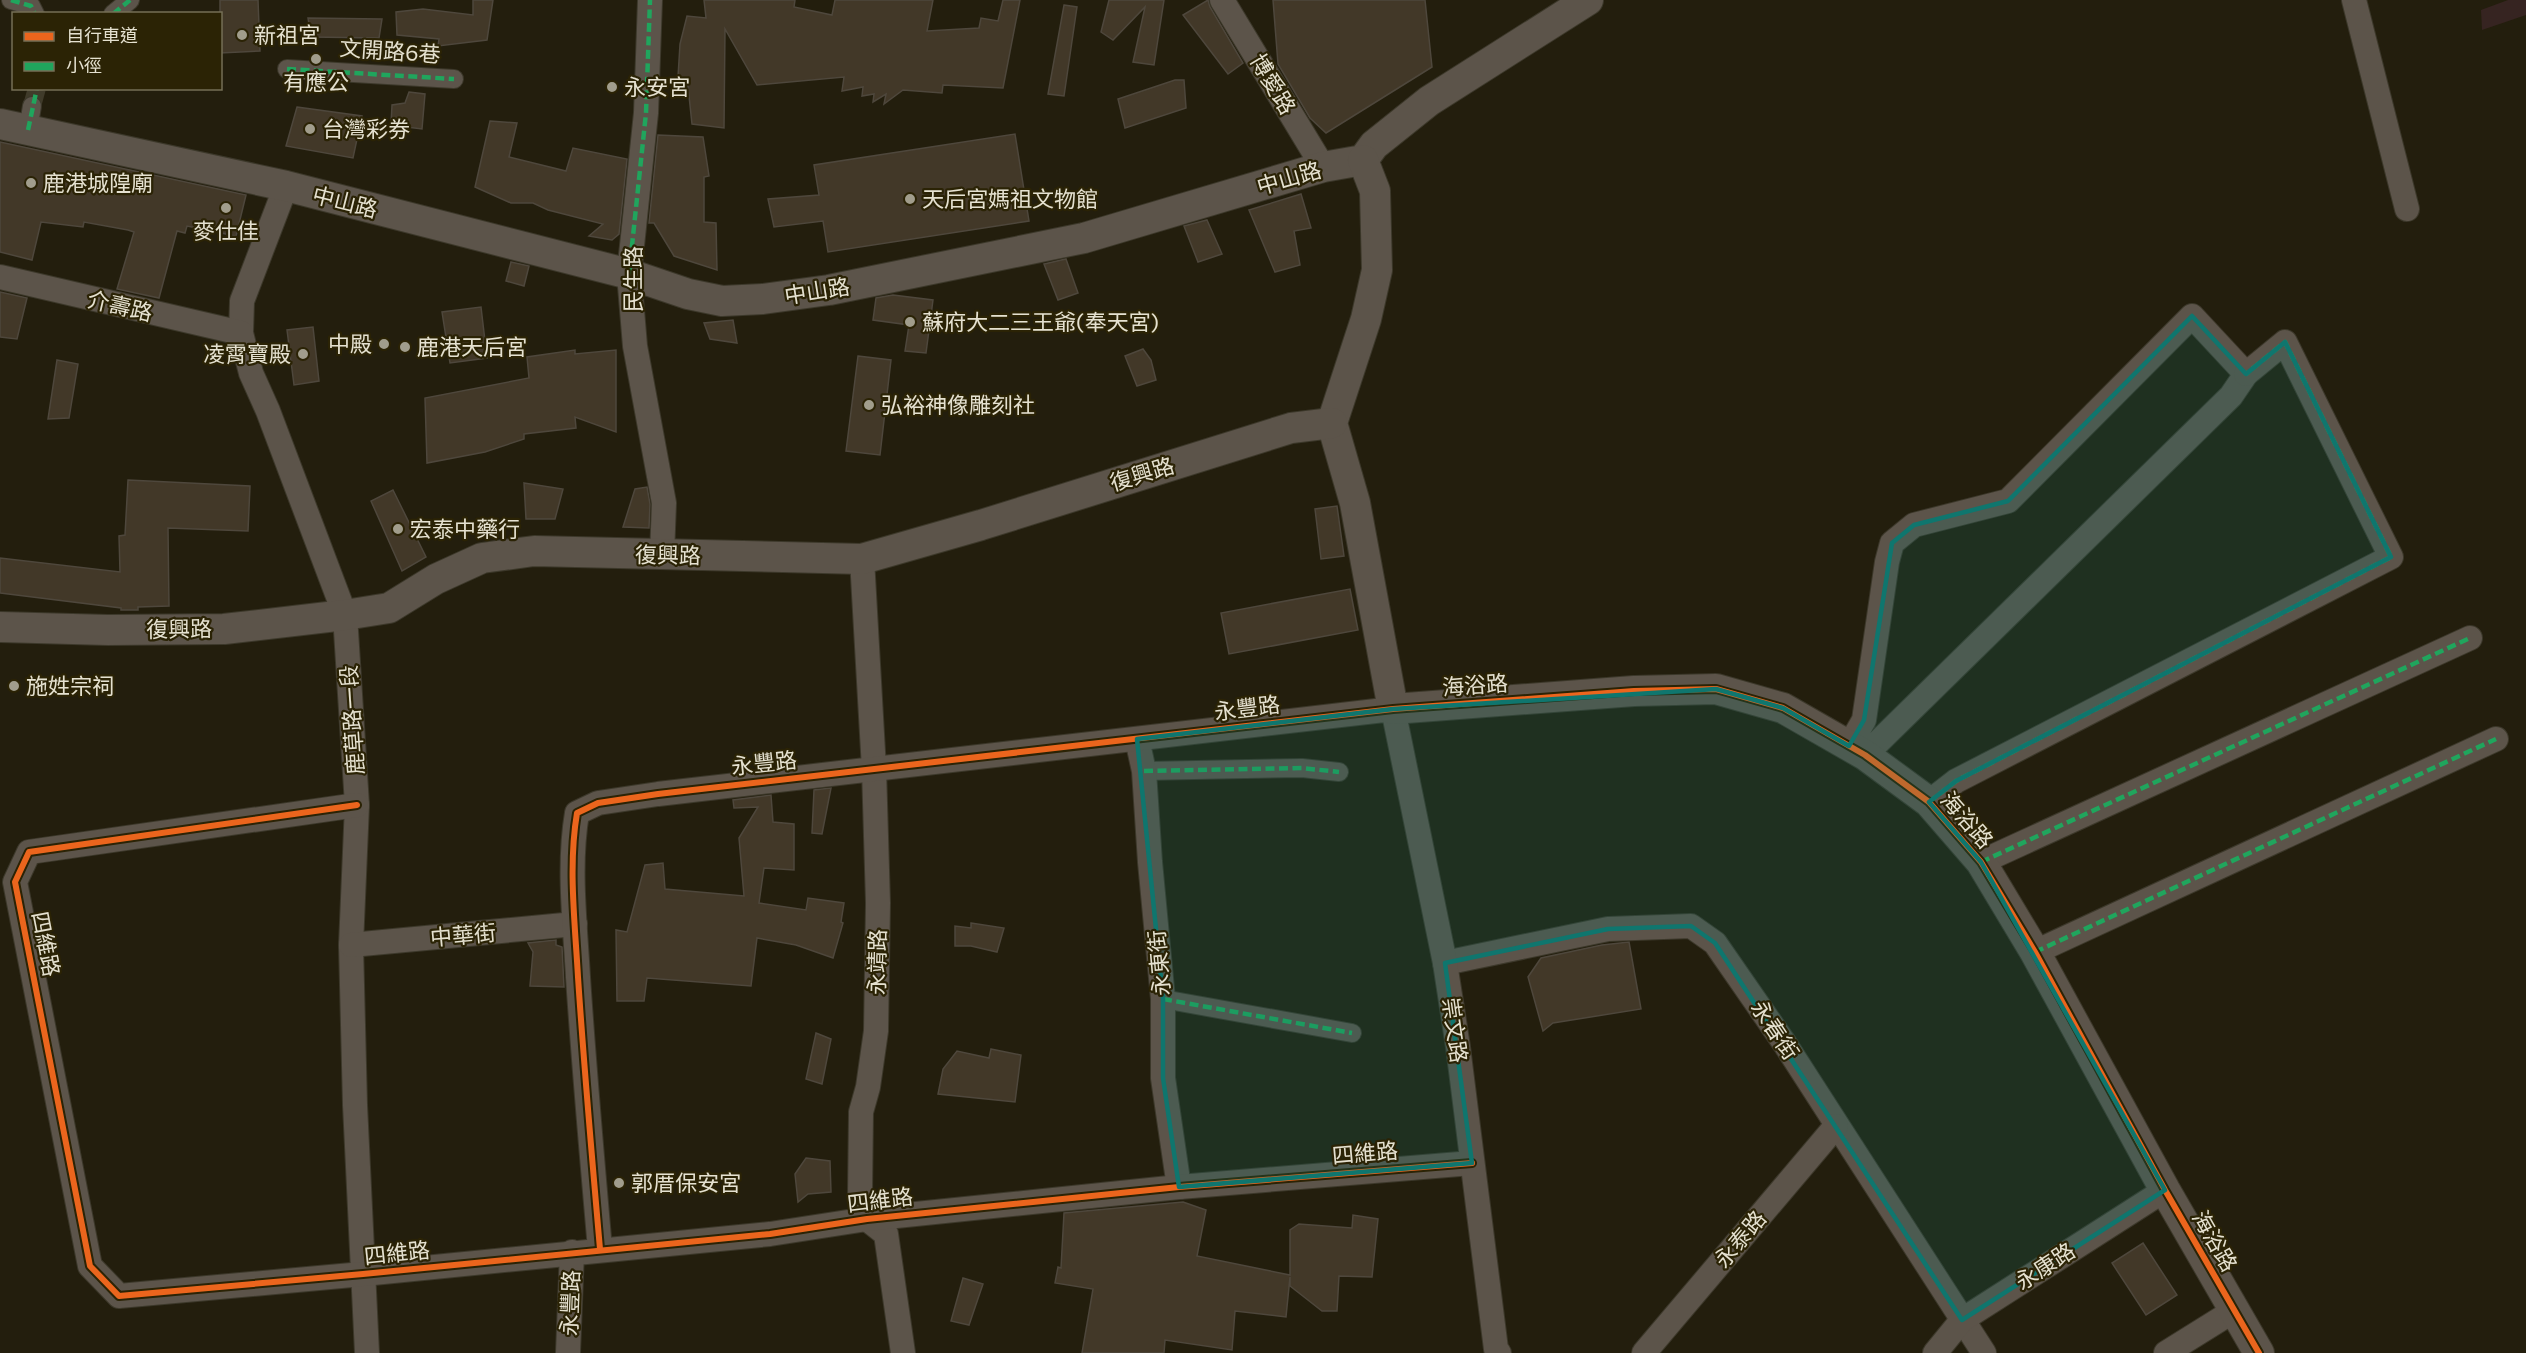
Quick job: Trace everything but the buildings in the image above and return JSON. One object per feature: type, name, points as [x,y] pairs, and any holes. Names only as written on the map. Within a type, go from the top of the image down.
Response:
[{"type":"street","points":[[11,0],[31,6],[34,12]]},
{"type":"street","points":[[115,12],[130,0]]},
{"type":"street","name":"民生路","points":[[650,0],[646,113],[629,274],[635,346],[664,503],[662,555]]},
{"type":"street","name":"博愛路","points":[[1222,0],[1323,167]]},
{"type":"street","points":[[1393,709],[1355,503],[1332,423],[1366,319],[1377,270],[1375,191],[1363,159],[1374,146],[1429,101],[1588,0]]},
{"type":"street","points":[[2354,0],[2407,209]]},
{"type":"street","name":"文開路6巷","points":[[287,69],[453,80]]},
{"type":"street","name":"中山路","points":[[20,120],[629,274],[688,294],[722,301],[763,299],[829,290],[1084,238],[1323,167],[1363,159]]},
{"type":"street","name":"鹿草路一段","points":[[286,186],[242,301],[241,333],[251,373],[268,411],[345,615],[357,805],[351,945],[355,1105],[367,1353]]},
{"type":"street","name":"介壽路","points":[[0,277],[241,333]]},
{"type":"street","points":[[1857,750],[1864,720],[1887,562],[1892,543],[1914,525],[2008,501],[2192,316],[2246,374]]},
{"type":"street","points":[[1857,750],[2231,396],[2246,374],[2285,342],[2391,557],[1956,781],[1929,802]]},
{"type":"street","name":"復興路","points":[[0,627],[108,630],[225,629],[345,615],[389,608],[436,579],[482,558],[534,551],[862,559],[981,525],[1291,428],[1332,423]]},
{"type":"street","name":"永靖路","points":[[862,559],[874,769],[878,903],[876,1031],[861,1112],[860,1196],[867,1219]]},
{"type":"street","points":[[1981,862],[2470,638]]},
{"type":"street","name":"海浴路","points":[[1393,709],[1634,691],[1716,689],[1783,708],[1857,750],[1929,802],[1981,862],[2035,952],[2165,1190],[2259,1353]]},
{"type":"street","name":"永豐路","points":[[600,1249],[585,1087],[575,924],[572,839],[577,813],[598,803],[658,794],[1393,709]]},
{"type":"street","name":"崇文路","points":[[1393,709],[1445,963],[1472,1163],[1492,1352]]},
{"type":"street","name":"永東街","points":[[1137,739],[1144,771],[1163,999],[1163,1078],[1179,1187]]},
{"type":"street","points":[[2035,952],[2496,739]]},
{"type":"street","points":[[1144,771],[1302,768],[1340,772]]},
{"type":"street","name":"四維路","points":[[357,805],[29,852],[15,882],[90,1266],[119,1296],[770,1234],[867,1219],[1179,1187],[1472,1163]]},
{"type":"street","name":"中華街","points":[[351,945],[575,924]]},
{"type":"street","name":"永春街","points":[[1445,963],[1608,929],[1691,926],[1715,942],[1785,1044],[1984,1353]]},
{"type":"street","points":[[1163,999],[1352,1033]]},
{"type":"street","name":"永泰路","points":[[1644,1353],[1836,1126]]},
{"type":"street","name":"永康路","points":[[1935,1353],[1962,1320],[2165,1190]]},
{"type":"street","points":[[867,1219],[886,1234],[903,1353]]},
{"type":"street","name":"永豐路","points":[[568,1353],[572,1252]]},
{"type":"street","points":[[2166,1353],[2235,1310]]},
{"type":"highlighted area","points":[[2192,316],[2246,374],[2285,342],[2391,557],[1956,781],[1929,802],[1981,862],[2165,1190],[1962,1320],[1715,943],[1691,926],[1608,929],[1445,963],[1472,1163],[1179,1187],[1163,1078],[1163,999],[1137,739],[1393,709],[1716,689],[1783,708],[1849,746],[1864,720],[1892,543],[1914,525],[2008,501]]},
{"type":"shaded area","points":[[2508,0],[2526,0],[2526,15],[2482,30],[2481,10]]},
{"type":"tunnel","points":[[32,106],[36,90]]},
{"type":"marked path","points":[[11,0],[31,6],[34,12]]},
{"type":"marked path","points":[[115,12],[130,0]]},
{"type":"marked path","points":[[629,274],[646,113],[650,0]]},
{"type":"marked path","points":[[287,69],[454,79]]},
{"type":"marked path","points":[[28,130],[37,90]]},
{"type":"marked path","points":[[1929,802],[1956,781],[2391,557],[2285,342],[2246,374]]},
{"type":"marked path","points":[[1981,862],[2470,638]]},
{"type":"marked path","points":[[2035,952],[2496,739]]},
{"type":"marked path","points":[[1144,771],[1302,768],[1339,772]]},
{"type":"marked path","points":[[1163,999],[1352,1033]]},
{"type":"cycle path","points":[[600,1249],[574,915],[573,853],[577,813],[598,803],[658,794],[1393,709],[1634,691],[1716,689],[1783,708],[1865,755],[1929,802],[1981,862],[2035,952],[2165,1190],[2259,1353]]},
{"type":"cycle path","points":[[357,805],[29,852],[15,882],[90,1266],[119,1296],[770,1234],[867,1219],[1179,1187],[1472,1163]]},
{"type":"place","name":"新祖宮","points":[[242,35]]},
{"type":"place","name":"有應公","points":[[316,59]]},
{"type":"place","name":"永安宮","points":[[612,87]]},
{"type":"place","name":"台灣彩券","points":[[310,129]]},
{"type":"place","name":"鹿港城隍廟","points":[[31,183]]},
{"type":"place","name":"天后宮媽祖文物館","points":[[910,199]]},
{"type":"place","name":"麥仕佳","points":[[226,208]]},
{"type":"place","name":"蘇府大二三王爺(奉天宮)","points":[[910,322]]},
{"type":"place","name":"中殿","points":[[384,344]]},
{"type":"place","name":"鹿港天后宮","points":[[405,347]]},
{"type":"place","name":"凌霄寶殿","points":[[303,354]]},
{"type":"place","name":"弘裕神像雕刻社","points":[[869,405]]},
{"type":"place","name":"宏泰中藥行","points":[[398,529]]},
{"type":"place","name":"施姓宗祠","points":[[14,686]]},
{"type":"place","name":"郭厝保安宮","points":[[619,1183]]}]
